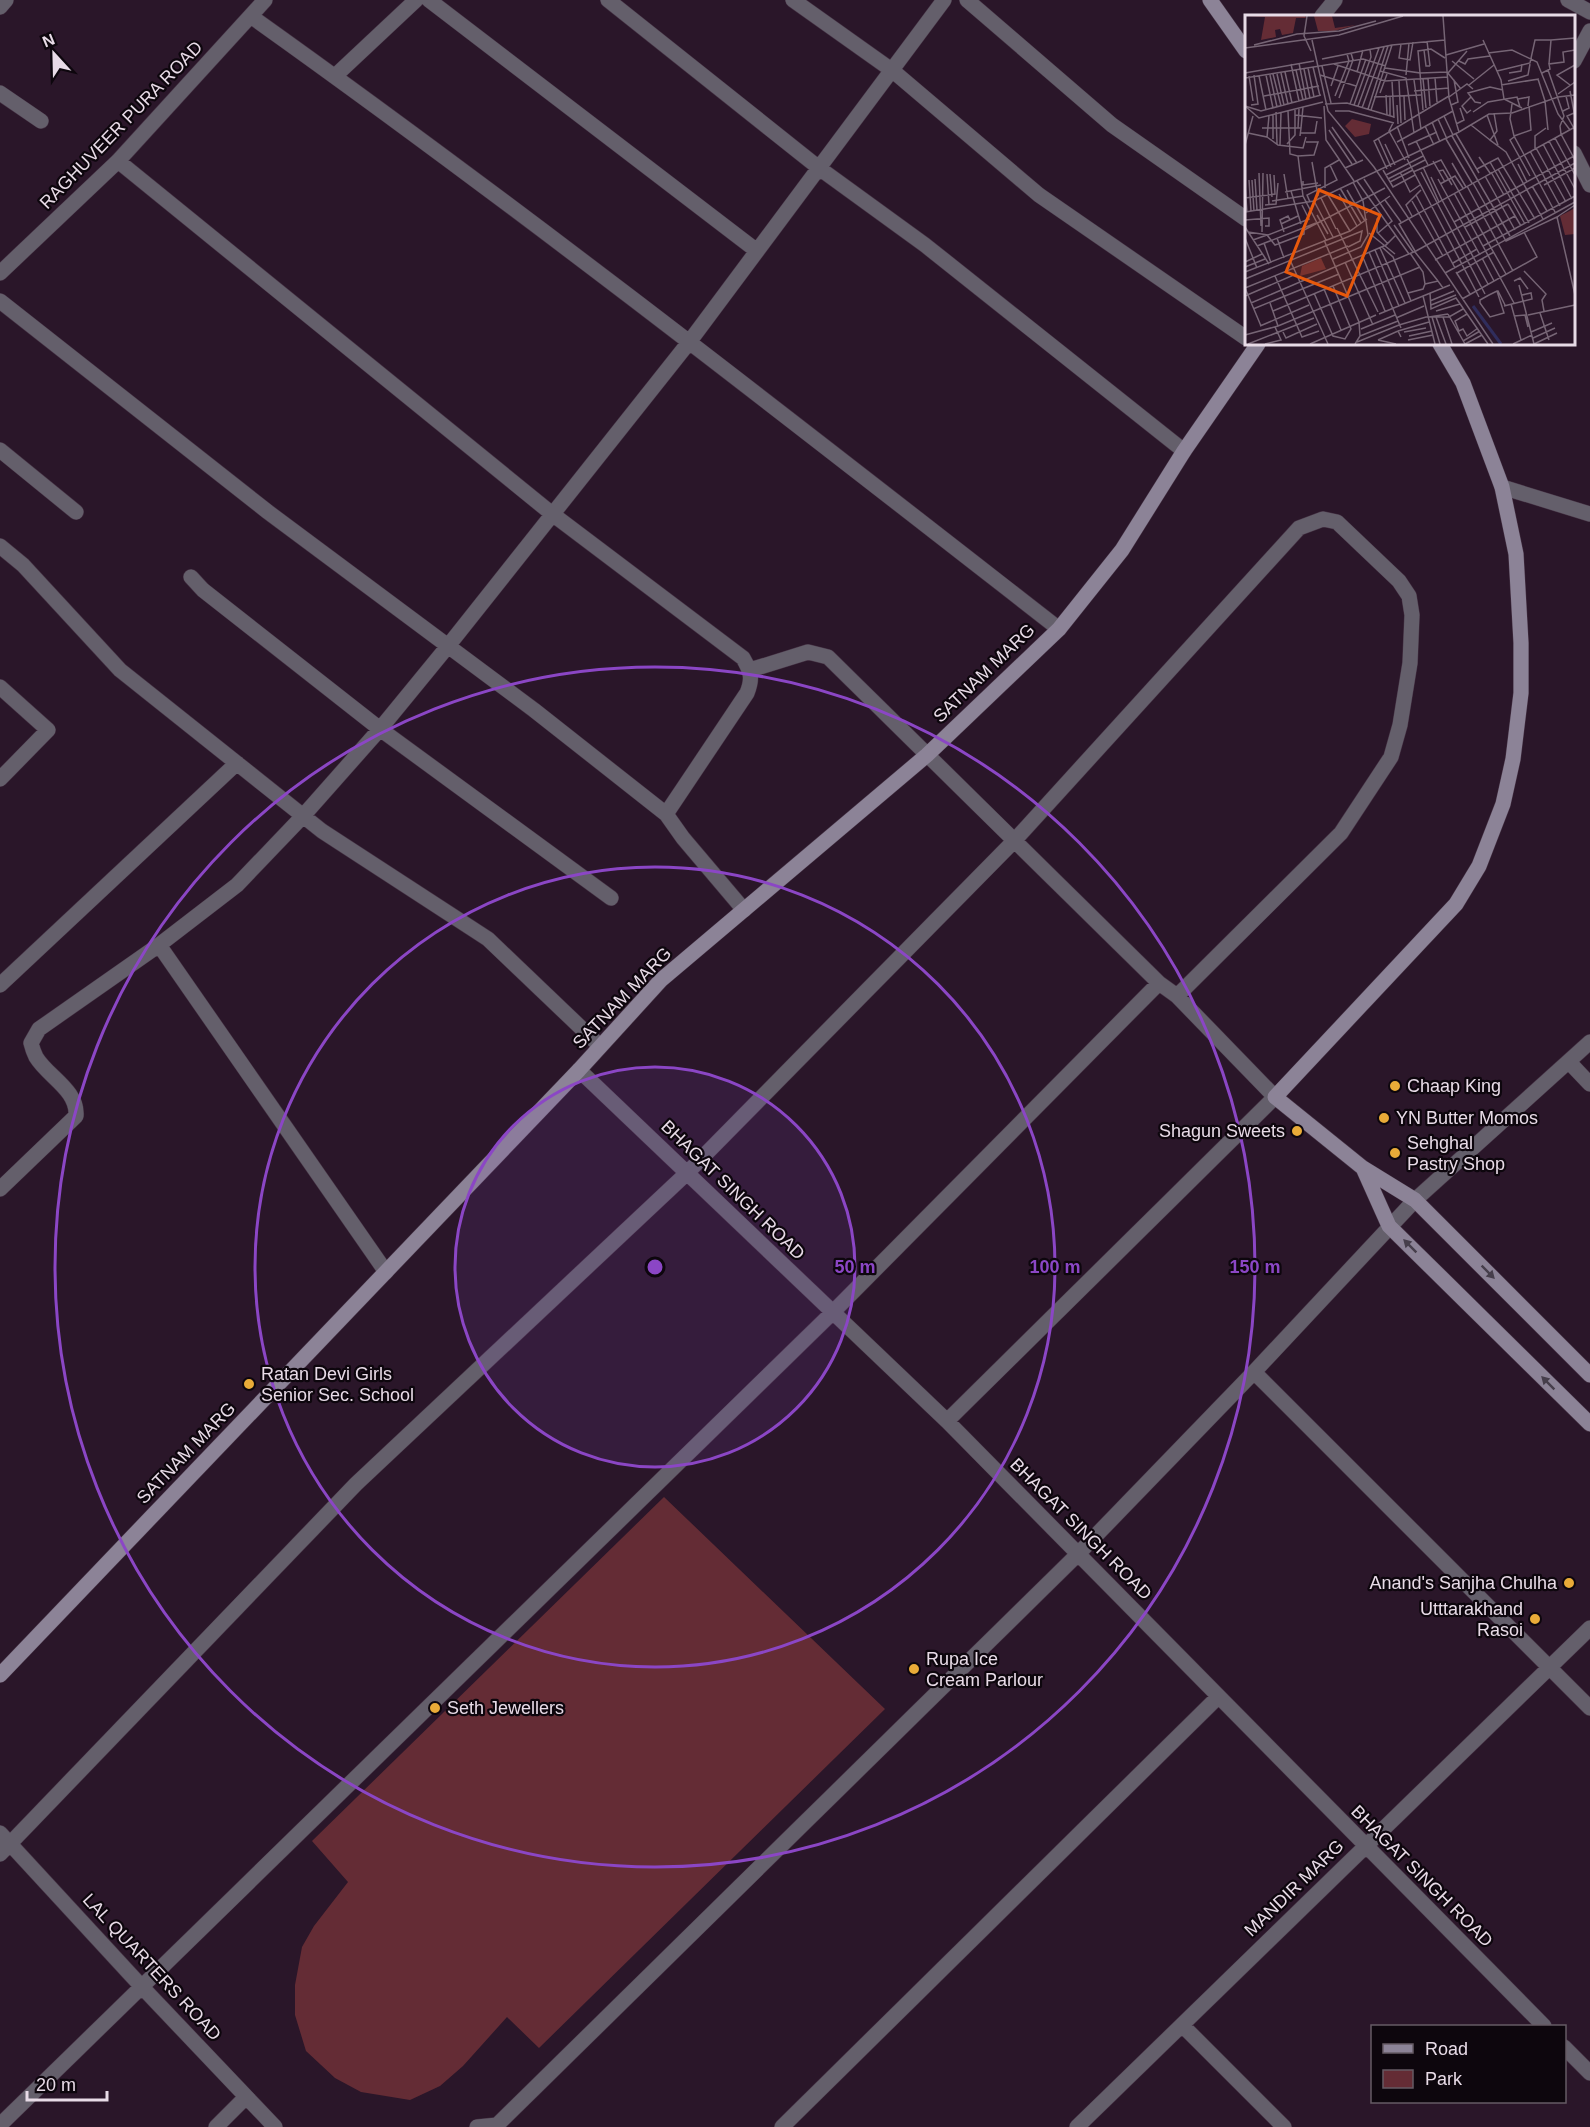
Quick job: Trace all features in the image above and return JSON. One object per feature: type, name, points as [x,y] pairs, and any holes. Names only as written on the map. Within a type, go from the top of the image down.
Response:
[{"type":"street","points":[[0,7],[6,0]]},
{"type":"street","name":"RAGHUVEER PURA ROAD","points":[[0,273],[118,161],[252,17],[265,0]]},
{"type":"street","points":[[335,76],[416,0]]},
{"type":"street","points":[[429,0],[757,251]]},
{"type":"street","points":[[608,0],[819,168],[925,245],[1184,451]]},
{"type":"street","points":[[793,0],[892,71],[1039,195],[1245,336]]},
{"type":"street","points":[[0,1189],[76,1116],[77,1107],[72,1097],[36,1057],[31,1043],[39,1029],[159,945],[237,885],[303,816],[380,729],[690,341],[944,0]]},
{"type":"street","points":[[967,0],[1112,125],[1245,218]]},
{"type":"street","points":[[1210,0],[1245,50]]},
{"type":"street","points":[[1323,15],[1335,0]]},
{"type":"street","points":[[1568,0],[1590,12]]},
{"type":"street","points":[[252,17],[335,76],[690,341],[1059,629]]},
{"type":"street","points":[[1575,59],[1590,31]]},
{"type":"street","points":[[0,93],[40,121]]},
{"type":"street","points":[[1575,155],[1590,185]]},
{"type":"street","points":[[118,161],[551,513],[743,658],[750,669],[752,680],[747,693],[666,814]]},
{"type":"street","points":[[0,301],[268,512],[534,710],[666,814],[683,838],[744,910]]},
{"type":"street","name":"SATNAM MARG","points":[[0,1675],[579,1070],[662,980],[927,755],[1059,629],[1122,550],[1252,345]]},
{"type":"street","points":[[947,1421],[1275,1097],[1456,904],[1479,866],[1503,804],[1513,759],[1521,693],[1516,554],[1502,487],[1463,383],[1441,345]]},
{"type":"street","points":[[0,450],[75,512]]},
{"type":"street","points":[[1502,487],[1590,514]]},
{"type":"street","points":[[6,1849],[356,1484],[687,1173],[1014,841],[1299,528],[1323,519],[1337,522],[1399,581],[1409,596],[1412,615],[1410,663],[1400,726],[1391,757],[1341,832],[1177,996]]},
{"type":"street","points":[[0,546],[23,565],[120,670],[322,831],[488,939],[600,1046]]},
{"type":"street","points":[[191,577],[203,590],[380,729],[611,898]]},
{"type":"street","points":[[750,669],[808,652],[828,657],[1159,983],[1177,996],[1275,1097],[1364,1167],[1415,1200],[1590,1375]]},
{"type":"street","points":[[0,687],[48,730],[0,779]]},
{"type":"street","points":[[0,985],[237,763]]},
{"type":"street","points":[[159,945],[386,1272]]},
{"type":"street","points":[[0,2125],[833,1312],[1159,983]]},
{"type":"street","points":[[477,2127],[496,2126],[1078,1554],[1254,1372],[1415,1200],[1590,1042]]},
{"type":"street","points":[[1569,1062],[1590,1084]]},
{"type":"street","name":"BHAGAT SINGH ROAD","points":[[579,1070],[947,1421],[1543,2025]]},
{"type":"street","points":[[1364,1167],[1389,1226],[1590,1424]]},
{"type":"street","points":[[1254,1372],[1590,1708]]},
{"type":"street","name":"MANDIR MARG","points":[[1077,2127],[1590,1628]]},
{"type":"street","points":[[782,2127],[1218,1697]]},
{"type":"street","name":"LAL QUARTERS ROAD","points":[[0,1833],[6,1849],[275,2127]]},
{"type":"street","points":[[1182,2025],[1278,2125]]},
{"type":"street","points":[[1566,2049],[1590,2073]]},
{"type":"street","points":[[216,2127],[246,2097]]},
{"type":"green space","points":[[664,1497],[885,1709],[539,2048],[507,2017],[463,2066],[440,2086],[410,2100],[361,2092],[335,2078],[306,2051],[295,2015],[295,1985],[302,1947],[314,1926],[348,1882],[312,1841]]},
{"type":"place","name":"Chaap King","points":[[1395,1086]]},
{"type":"place","name":"YN Butter Momos","points":[[1384,1118]]},
{"type":"place","name":"Shagun Sweets","points":[[1297,1131]]},
{"type":"place","name":"Sehghal Pastry Shop","points":[[1395,1153]]},
{"type":"place","name":"Ratan Devi Girls Senior Sec. School","points":[[249,1384]]},
{"type":"place","name":"Anand's Sanjha Chulha","points":[[1569,1583]]},
{"type":"place","name":"Utttarakhand Rasoi","points":[[1535,1619]]},
{"type":"place","name":"Rupa Ice Cream Parlour","points":[[914,1669]]},
{"type":"place","name":"Seth Jewellers","points":[[435,1708]]}]
